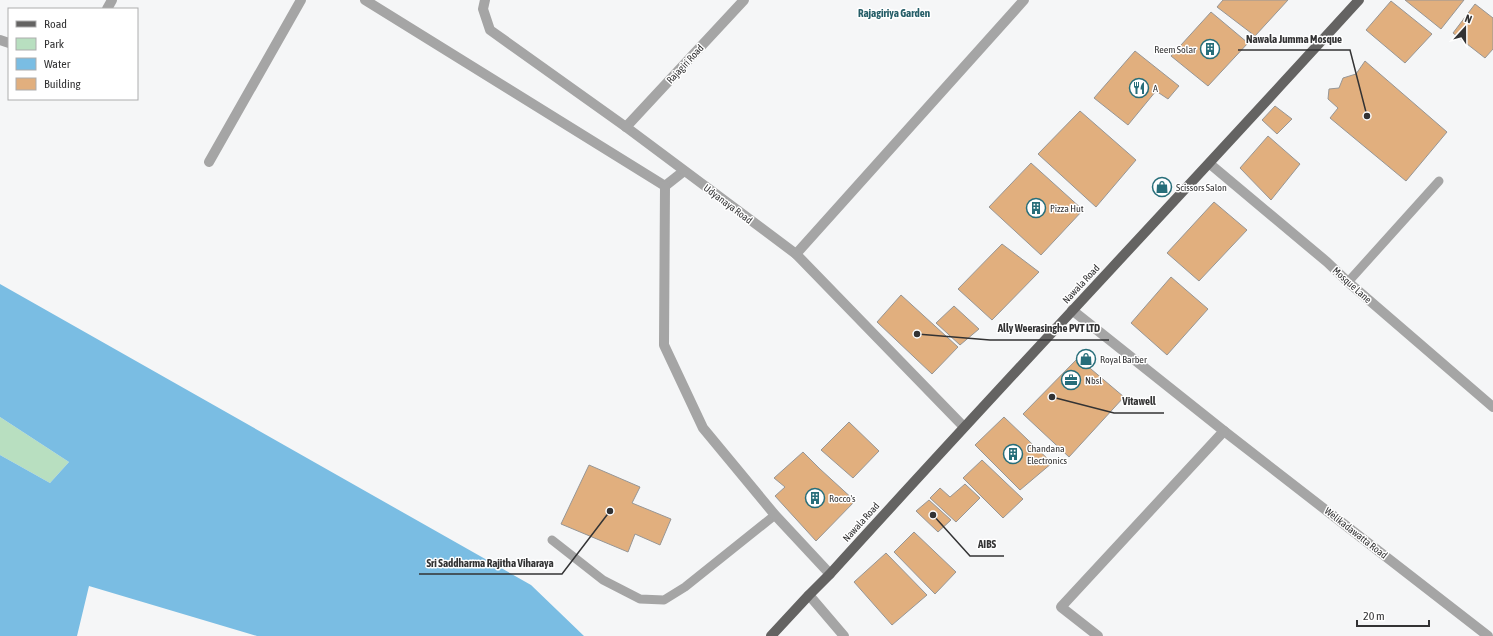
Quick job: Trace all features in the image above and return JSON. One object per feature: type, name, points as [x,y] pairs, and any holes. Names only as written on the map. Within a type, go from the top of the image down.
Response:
[{"type":"main road","name":"Nawala Road","points":[[771,636],[830,574],[1072,310],[1210,164],[1359,0]]},
{"type":"street","points":[[209,162],[301,0]]},
{"type":"street","points":[[365,0],[665,186]]},
{"type":"street","name":"Udyanaya Road","points":[[485,0],[483,9],[490,30],[626,127],[796,254],[964,427]]},
{"type":"street","name":"Rajagiri Road","points":[[626,127],[744,0]]},
{"type":"street","points":[[796,254],[1024,0]]},
{"type":"street","name":"Mosque Lane","points":[[1210,164],[1328,262],[1348,282],[1493,407]]},
{"type":"street","points":[[665,186],[684,171]]},
{"type":"street","points":[[665,186],[664,345],[703,428],[775,515],[830,574]]},
{"type":"street","name":"Welikadawatta Road","points":[[1072,310],[1224,431],[1488,636]]},
{"type":"street","points":[[1098,636],[1061,607],[1224,431]]},
{"type":"street","points":[[809,595],[844,636]]},
{"type":"lane","points":[[1348,282],[1439,181]]},
{"type":"lane","points":[[552,540],[603,580],[640,599],[664,600],[685,587],[775,515]]},
{"type":"green space","points":[[0,417],[69,462],[50,483],[0,455]]},
{"type":"water","points":[[0,284],[531,585],[584,636],[257,636],[89,586],[77,636],[0,636],[0,455],[50,483],[69,462],[0,417]]},
{"type":"building","points":[[1223,0],[1288,0],[1255,36],[1217,7]]},
{"type":"building","points":[[1405,0],[1464,0],[1441,29]]},
{"type":"building","points":[[1391,1],[1432,34],[1405,63],[1366,30]]},
{"type":"building","points":[[1475,4],[1493,18],[1493,49],[1485,58],[1453,33]]},
{"type":"building","name":"Reem Solar","points":[[1211,12],[1248,43],[1208,86],[1171,56]]},
{"type":"building","name":"A","points":[[1135,51],[1179,86],[1168,99],[1156,91],[1128,125],[1094,98]]},
{"type":"building","points":[[1365,61],[1447,132],[1406,181],[1330,118],[1338,108],[1328,99],[1329,89],[1339,88],[1343,78],[1356,74]]},
{"type":"building","points":[[1275,106],[1292,119],[1277,134],[1262,120]]},
{"type":"building","points":[[1080,111],[1136,160],[1096,207],[1038,154]]},
{"type":"building","points":[[1268,136],[1300,164],[1271,200],[1240,168]]},
{"type":"building","name":"Pizza Hut","points":[[1031,163],[1083,210],[1041,255],[989,207]]},
{"type":"building","points":[[1214,202],[1247,230],[1199,281],[1167,253]]},
{"type":"building","points":[[1002,244],[1039,272],[992,320],[958,289]]},
{"type":"building","points":[[1171,277],[1208,309],[1167,355],[1131,323]]},
{"type":"building","points":[[901,295],[958,347],[932,374],[877,322]]},
{"type":"building","points":[[954,306],[979,329],[960,345],[936,323]]},
{"type":"building","points":[[1078,358],[1124,397],[1069,457],[1023,414]]},
{"type":"building","name":"Chandana Electronics","points":[[1004,417],[1052,463],[1020,490],[975,445]]},
{"type":"building","points":[[849,422],[879,451],[853,478],[821,450]]},
{"type":"building","name":"Rocco's","points":[[803,452],[855,501],[816,541],[775,496],[785,487],[774,478]]},
{"type":"building","points":[[982,460],[1023,499],[1003,518],[963,478]]},
{"type":"building","points":[[589,465],[640,487],[632,503],[671,519],[660,545],[635,534],[628,552],[561,524]]},
{"type":"building","points":[[965,484],[980,498],[956,522],[930,498],[940,488],[950,497]]},
{"type":"building","points":[[929,500],[951,520],[938,532],[916,511]]},
{"type":"building","points":[[914,532],[956,572],[935,594],[894,552]]},
{"type":"building","points":[[886,553],[927,595],[892,625],[854,582]]},
{"type":"place","name":"Reem Solar","points":[[1210,49]]},
{"type":"place","name":"A","points":[[1139,88]]},
{"type":"place","name":"Nawala Jumma Mosque","points":[[1367,116]]},
{"type":"place","name":"Scissors Salon","points":[[1162,187]]},
{"type":"place","name":"Pizza Hut","points":[[1036,208]]},
{"type":"place","name":"Ally Weerasinghe PVT LTD","points":[[917,334]]},
{"type":"place","name":"Royal Barber","points":[[1086,359]]},
{"type":"place","name":"Nbsl","points":[[1071,380]]},
{"type":"place","name":"Vitawell","points":[[1052,397]]},
{"type":"place","name":"Chandana Electronics","points":[[1013,454]]},
{"type":"place","name":"Rocco's","points":[[815,498]]},
{"type":"place","name":"Sri Saddharma Rajitha Viharaya","points":[[610,511]]},
{"type":"place","name":"AIBS","points":[[933,515]]},
{"type":"district","name":"Rajagiriya Garden","points":[[894,13]]}]
